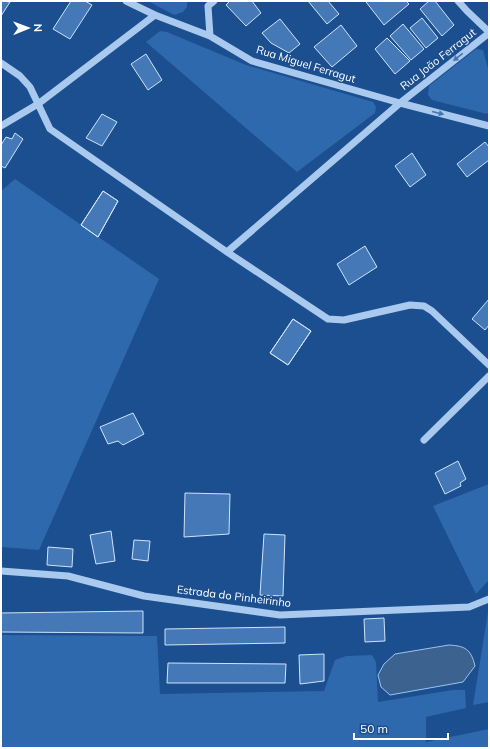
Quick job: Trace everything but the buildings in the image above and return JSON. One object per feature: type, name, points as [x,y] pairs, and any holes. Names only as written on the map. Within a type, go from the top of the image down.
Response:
[{"type":"street","name":"Rua Miguel Ferragut","points":[[126,1],[155,15],[210,36],[252,61],[400,103],[489,126]]},
{"type":"street","points":[[458,1],[467,12],[489,32]]},
{"type":"street","points":[[208,3],[210,36]]},
{"type":"street","points":[[1,126],[38,104],[155,15]]},
{"type":"street","name":"Rua João Ferragut","points":[[227,252],[400,103],[489,32]]},
{"type":"street","points":[[1,63],[20,76],[30,88],[50,129],[227,252],[328,318],[344,320],[410,305],[424,306],[432,311],[489,365]]},
{"type":"street","points":[[424,440],[489,376]]},
{"type":"street","name":"Estrada do Pinheirinho","points":[[1,571],[68,576],[144,596],[280,615],[469,607],[489,599]]},
{"type":"shaded area","points":[[148,1],[187,1],[187,7],[183,12],[174,15]]},
{"type":"shaded area","points":[[160,31],[167,32],[246,65],[373,102],[376,107],[375,113],[297,172],[146,42]]},
{"type":"shaded area","points":[[476,49],[483,50],[489,72],[489,112],[487,114],[432,100],[428,95],[429,86]]},
{"type":"shaded area","points":[[15,179],[159,279],[39,550],[1,547],[1,191]]},
{"type":"shaded area","points":[[489,484],[489,580],[476,594],[433,506]]},
{"type":"shaded area","points":[[489,606],[489,702],[473,705]]},
{"type":"shaded area","points":[[1,635],[157,636],[160,694],[324,691],[335,660],[346,656],[372,655],[376,662],[378,702],[453,690],[465,690],[466,708],[426,717],[426,742],[489,729],[489,748],[1,748]]},
{"type":"shaded area","points":[[449,645],[459,646],[469,652],[472,656],[475,666],[463,682],[390,695],[381,687],[378,675],[384,664],[395,654]]}]
